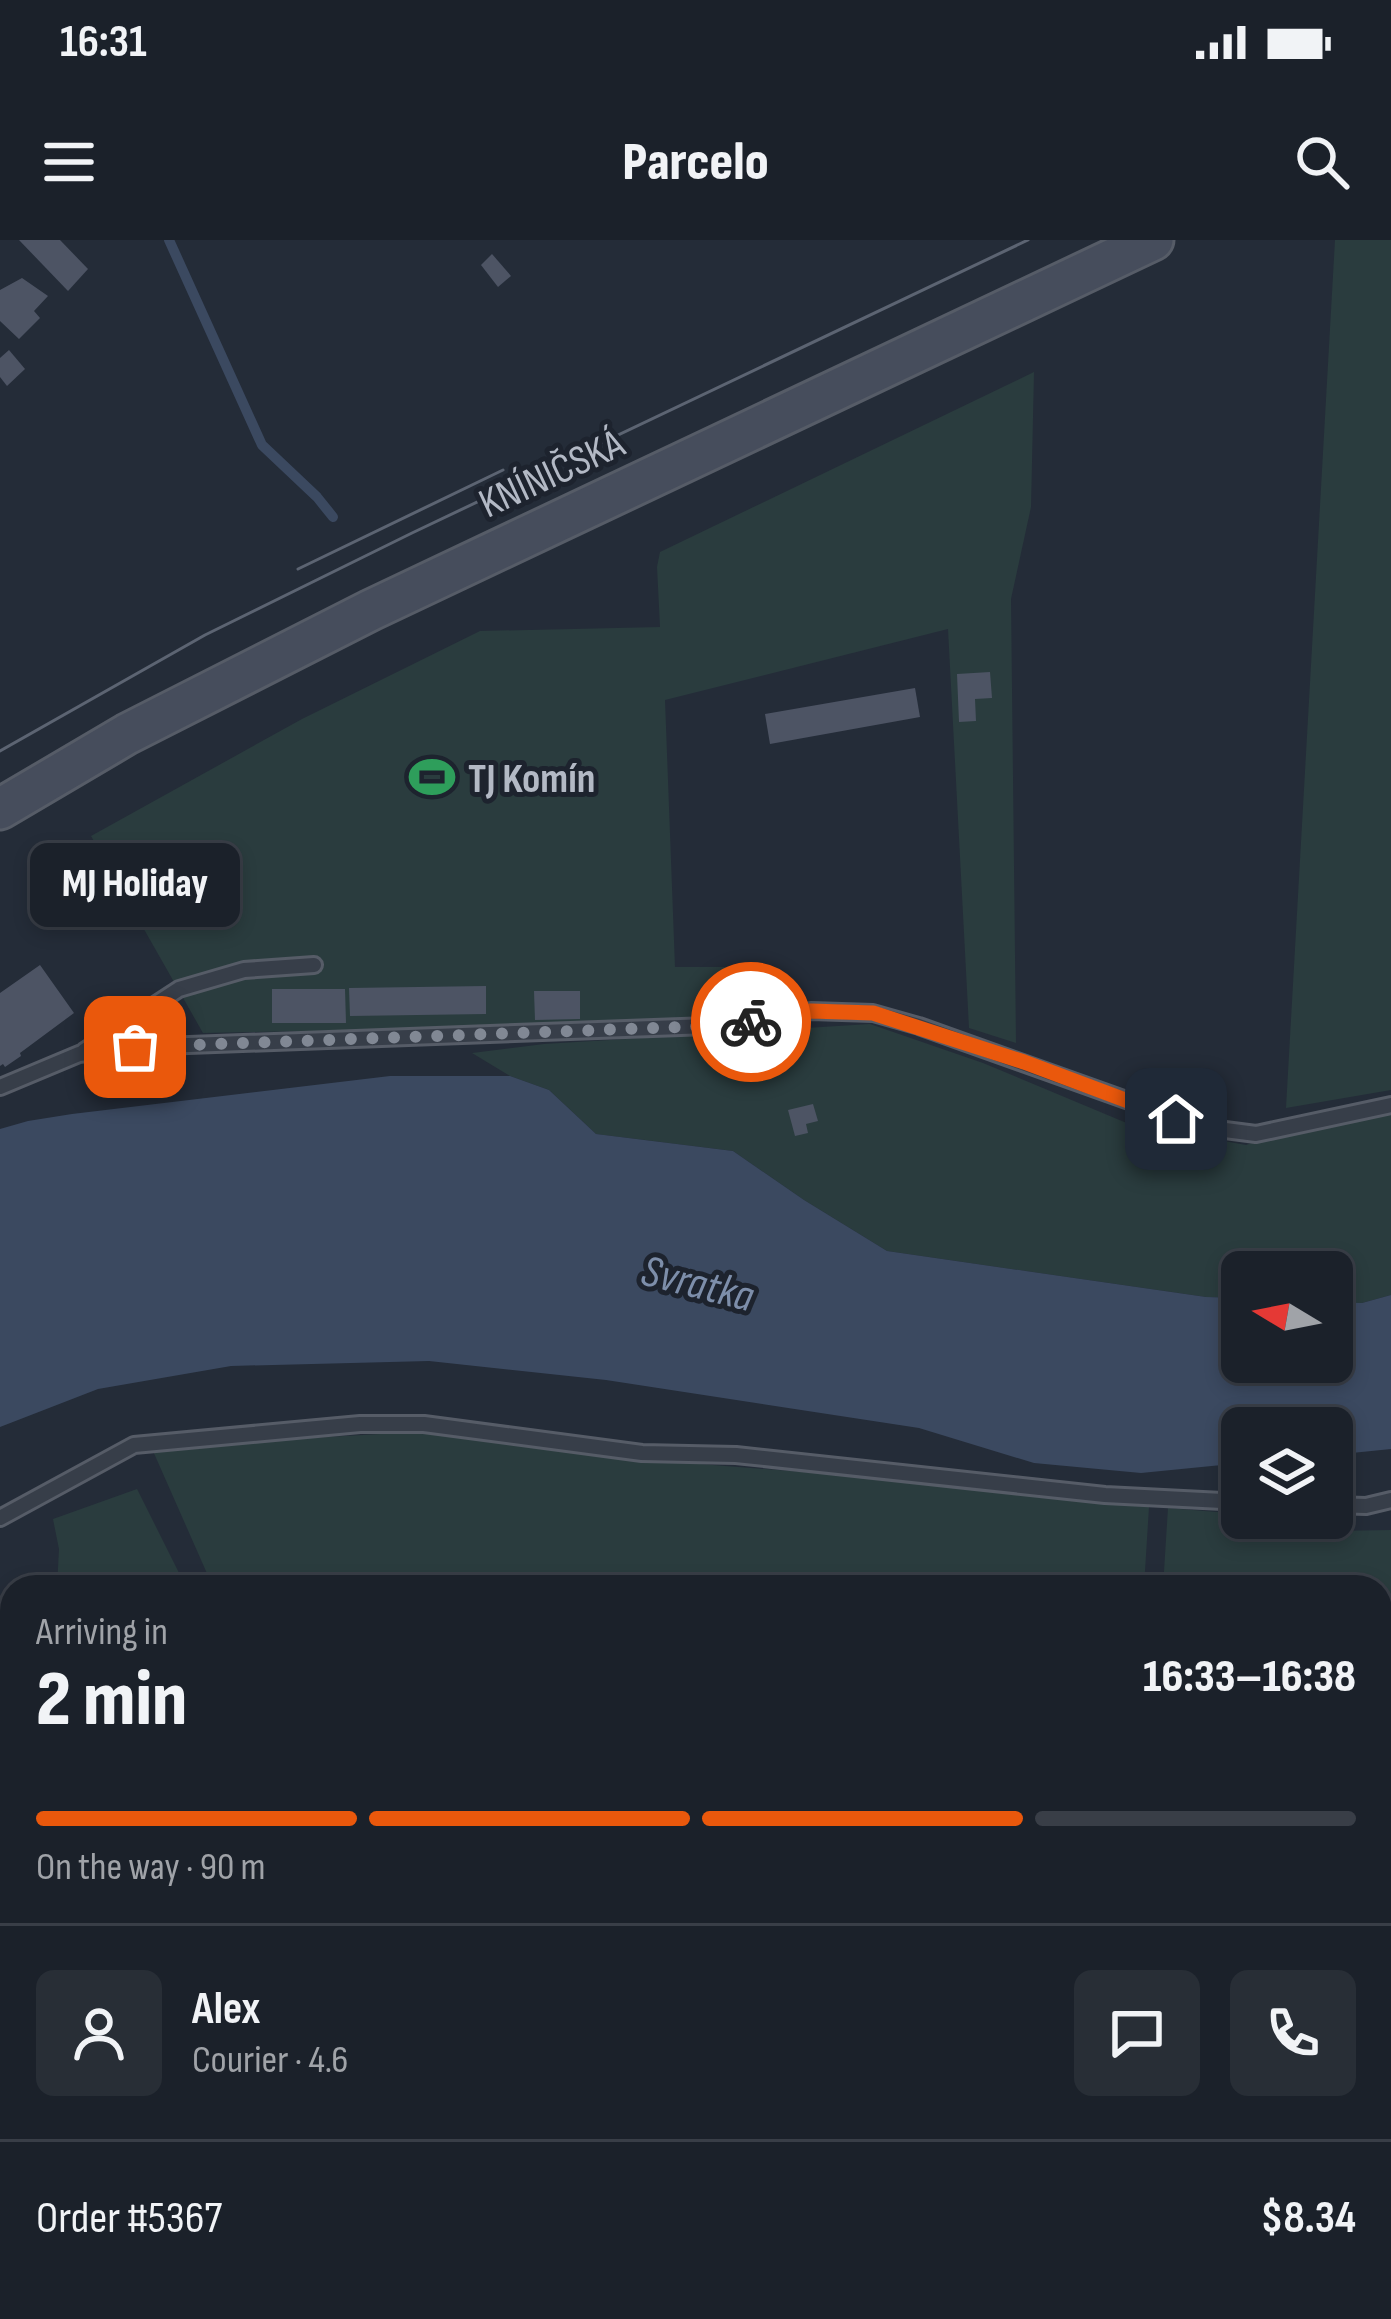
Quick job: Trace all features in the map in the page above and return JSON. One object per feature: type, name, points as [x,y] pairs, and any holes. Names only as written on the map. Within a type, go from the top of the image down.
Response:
[{"type":"main road","name":"KNÍNIČSKÁ","points":[[0,809],[127,734],[371,610],[1153,240]]},
{"type":"lane","points":[[0,1087],[80,1054],[179,989],[244,970],[314,965]]},
{"type":"lane","points":[[80,1054],[135,1047],[736,1025],[811,1011],[873,1013],[1202,1127],[1256,1134],[1391,1106]]},
{"type":"lane","points":[[0,1518],[134,1445],[360,1424],[424,1424],[642,1453],[736,1455],[1123,1496],[1221,1501]]},
{"type":"lane","points":[[1353,1505],[1391,1500]]},
{"type":"shaded area","points":[[1335,240],[1391,240],[1391,1090],[1286,1108]]},
{"type":"shaded area","name":"TJ Komín","points":[[1034,372],[1031,507],[1011,599],[1016,1043],[969,1028],[948,629],[665,700],[675,967],[728,967],[733,1015],[532,1027],[203,1033],[91,836],[302,719],[480,631],[660,627],[660,552]]},
{"type":"shaded area","points":[[870,1024],[983,1063],[1129,1124],[1246,1145],[1322,1120],[1391,1112],[1391,1295],[1353,1303],[1353,1251],[1221,1251],[1221,1297],[887,1251],[733,1151],[596,1134],[549,1090],[510,1076],[472,1053],[544,1044]]},
{"type":"shaded area","points":[[415,1432],[649,1460],[1149,1507],[1145,1575],[208,1575],[153,1451]]},
{"type":"shaded area","points":[[137,1489],[180,1575],[58,1575],[53,1519]]},
{"type":"shaded area","points":[[1168,1508],[1221,1512],[1221,1539],[1353,1539],[1353,1531],[1391,1530],[1391,1575],[1164,1575]]},
{"type":"water","name":"Svratka","points":[[390,1076],[510,1076],[549,1090],[596,1134],[733,1151],[887,1251],[1221,1297],[1221,1383],[1353,1383],[1353,1303],[1391,1295],[1391,1449],[1353,1453],[1353,1407],[1221,1407],[1221,1465],[1141,1473],[1034,1463],[919,1428],[606,1380],[429,1361],[231,1366],[98,1389],[0,1427],[0,1129],[72,1114]]},
{"type":"building","points":[[19,240],[60,240],[88,269],[68,291]]},
{"type":"building","points":[[492,254],[511,276],[498,287],[481,265]]},
{"type":"building","points":[[22,278],[48,296],[34,311],[40,318],[19,339],[0,321],[0,290]]},
{"type":"building","points":[[9,350],[25,369],[7,386],[0,377],[0,358]]},
{"type":"building","points":[[990,672],[992,698],[975,699],[976,721],[959,722],[957,674]]},
{"type":"building","points":[[915,688],[920,717],[770,744],[765,714]]},
{"type":"building","points":[[40,965],[74,1013],[21,1056],[0,1066],[0,993]]},
{"type":"building","points":[[486,986],[486,1014],[350,1016],[349,988]]},
{"type":"building","points":[[272,989],[345,989],[346,1023],[272,1023]]},
{"type":"building","points":[[534,991],[580,991],[580,1019],[535,1020]]},
{"type":"building","points":[[813,1104],[818,1121],[806,1124],[808,1133],[795,1136],[788,1110]]},
{"type":"waterway","points":[[169,240],[262,445],[333,517]]},
{"type":"tram line","points":[[0,751],[205,635],[1028,240]]},
{"type":"tram line","points":[[298,569],[503,470]]},
{"type":"way so far","points":[[135,1047],[751,1022]]},
{"type":"place","name":"TJ Komín","points":[[432,777]]},
{"type":"place","name":"MJ Holiday","points":[[135,1047]]},
{"type":"route","points":[[751,1022],[811,1011],[873,1013],[1024,1062],[1176,1119]]}]
